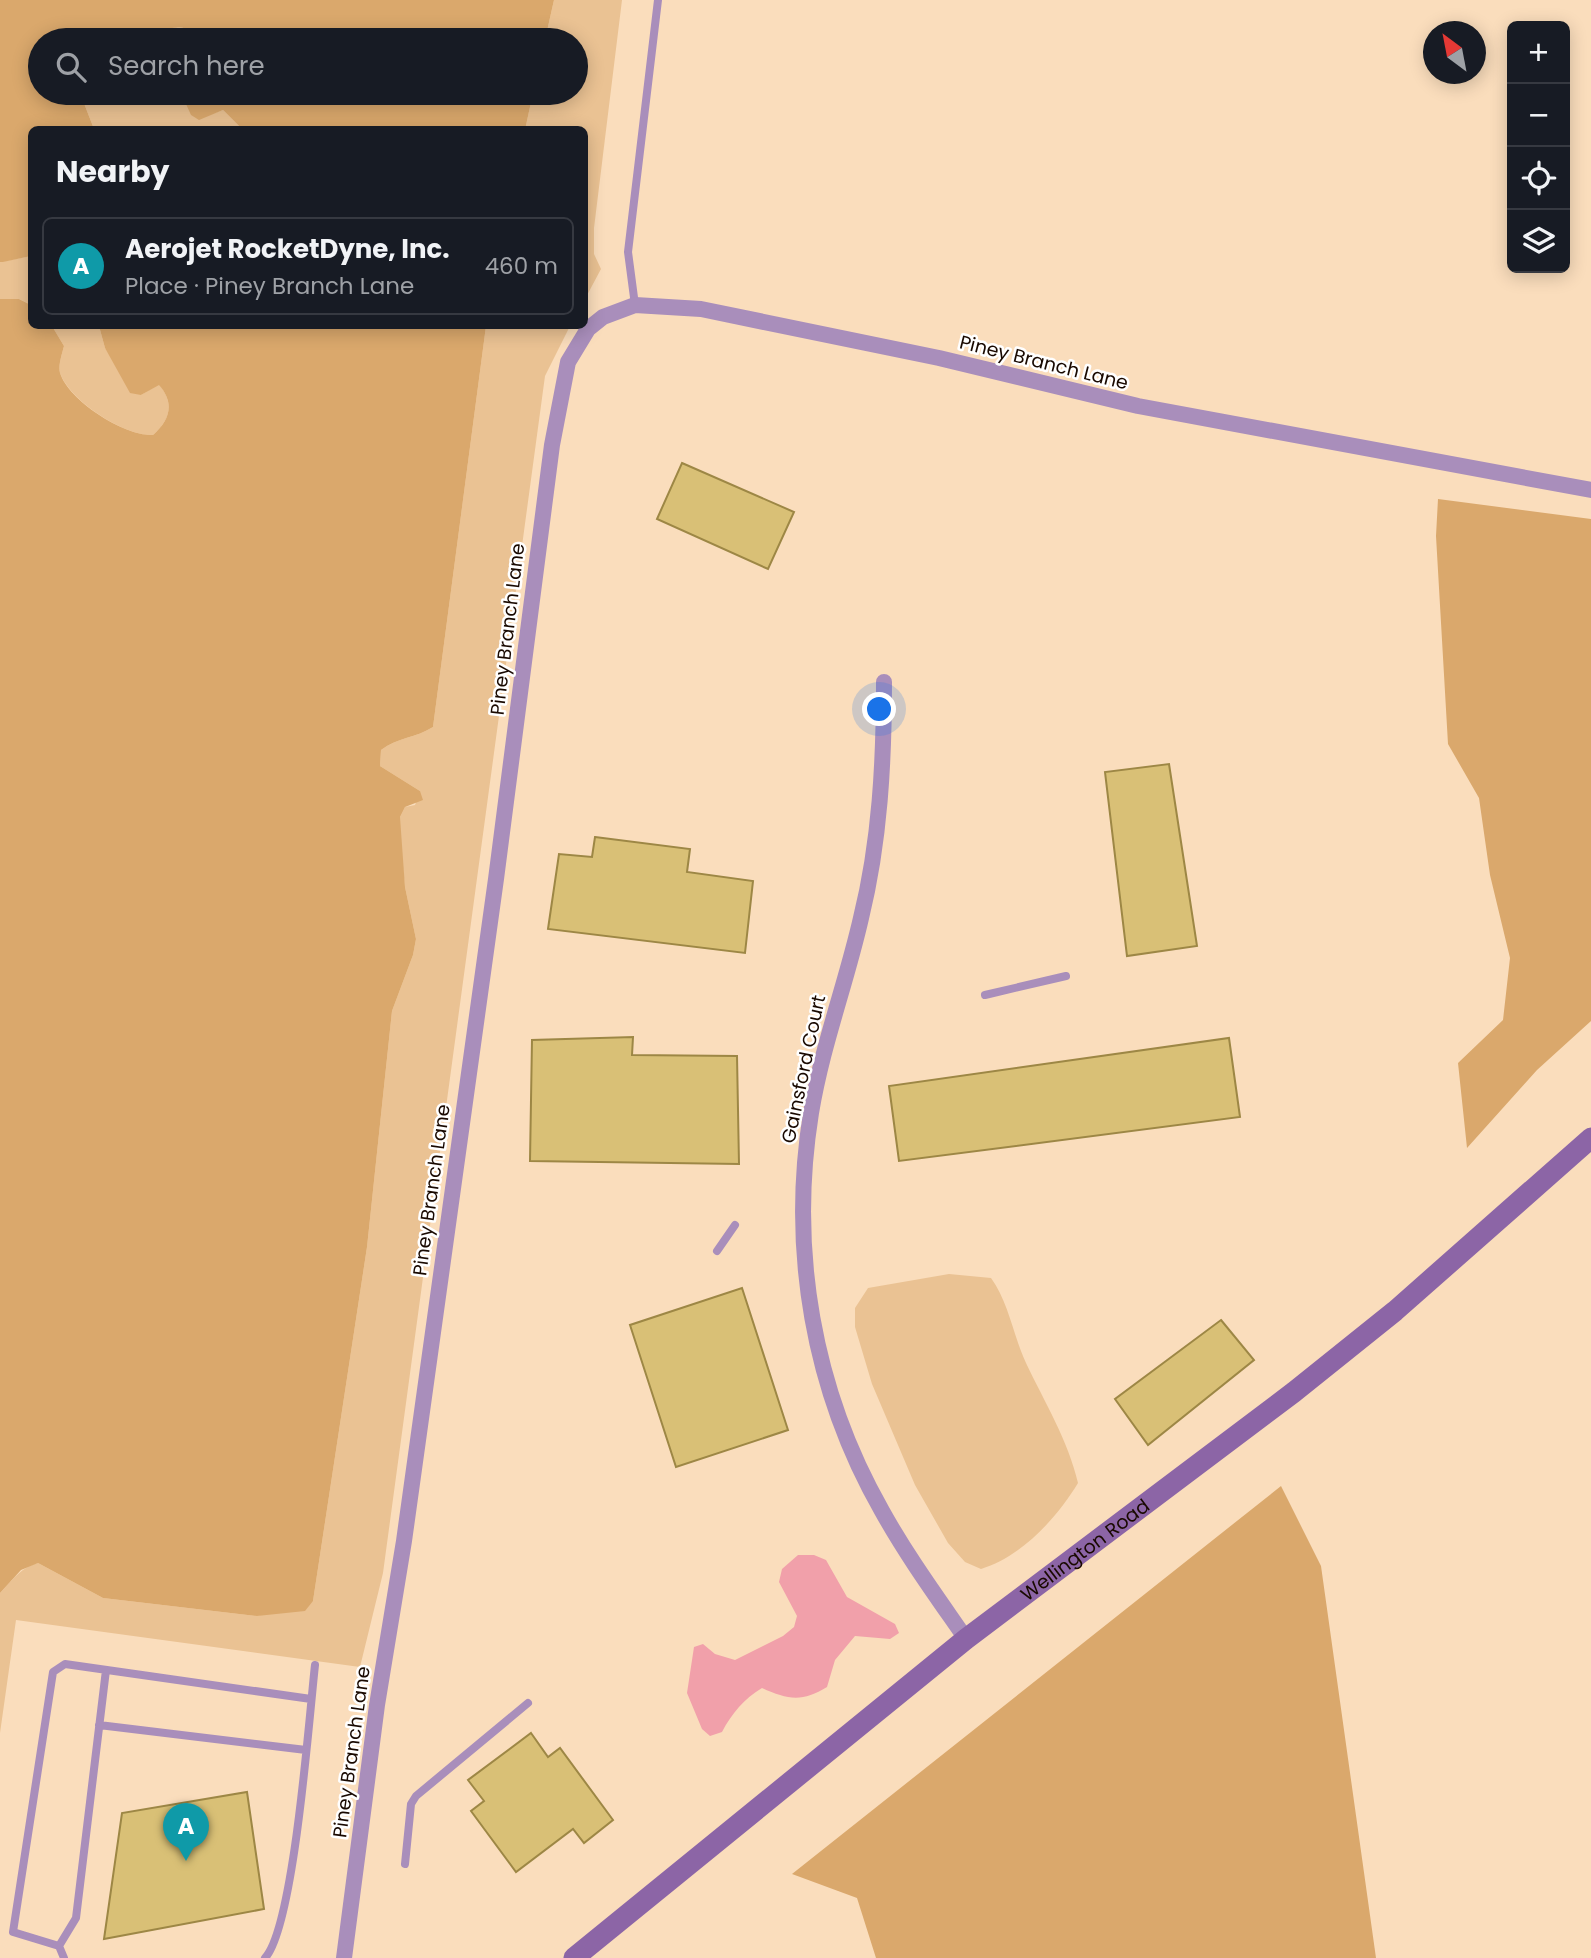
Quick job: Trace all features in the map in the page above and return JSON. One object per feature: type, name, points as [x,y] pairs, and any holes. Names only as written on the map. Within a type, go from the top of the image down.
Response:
[{"type":"main road","name":"Wellington Road","points":[[574,1958],[966,1639],[1294,1392],[1395,1311],[1591,1138]]},
{"type":"street","name":"Piney Branch Lane","points":[[344,1958],[377,1705],[404,1541],[492,906],[552,445],[568,362],[578,341],[603,317],[635,305],[701,309],[939,358],[1138,406],[1591,489]]},
{"type":"street","name":"Gainsford Court","points":[[884,682],[881,795],[872,866],[861,918],[825,1045],[811,1112],[803,1205],[805,1274],[815,1337],[825,1374],[856,1459],[909,1557],[966,1639]]},
{"type":"lane","points":[[635,305],[628,252],[658,0]]},
{"type":"lane","points":[[985,995],[1066,976]]},
{"type":"lane","points":[[717,1251],[735,1225]]},
{"type":"lane","points":[[59,1946],[13,1932],[53,1672],[65,1664],[311,1699]]},
{"type":"lane","points":[[265,1958],[278,1937],[300,1811],[315,1665]]},
{"type":"lane","points":[[59,1946],[76,1918],[106,1670]]},
{"type":"lane","points":[[405,1864],[411,1804],[416,1796],[528,1703]]},
{"type":"lane","points":[[99,1725],[306,1750]]},
{"type":"lane","points":[[59,1946],[64,1958]]},
{"type":"shaded area","points":[[0,0],[554,0],[548,28],[28,28],[28,105],[85,105],[93,126],[28,126],[28,257],[0,262]]},
{"type":"shaded area","points":[[554,0],[622,0],[594,228],[594,254],[601,269],[588,293],[588,126],[526,126],[530,105],[588,105],[588,28],[548,28]]},
{"type":"shaded area","points":[[85,105],[189,105],[212,114],[223,110],[239,126],[93,126]]},
{"type":"shaded area","points":[[186,105],[530,105],[526,126],[239,126],[223,110],[199,120],[191,115]]},
{"type":"shaded area","points":[[28,257],[28,304],[19,299],[0,299],[0,262]]},
{"type":"shaded area","points":[[0,299],[19,299],[28,304],[28,329],[54,329],[64,346],[60,373],[74,395],[113,423],[141,434],[153,435],[167,417],[169,405],[164,392],[159,385],[141,395],[130,393],[105,348],[100,329],[486,329],[433,727],[381,750],[380,766],[420,791],[423,800],[405,807],[400,817],[405,887],[416,939],[413,955],[392,1011],[367,1247],[313,1601],[305,1611],[257,1616],[103,1598],[38,1563],[21,1570],[0,1593]]},
{"type":"shaded area","points":[[54,329],[100,329],[105,348],[141,395],[159,384],[164,391],[169,405],[163,424],[153,435],[141,434],[113,423],[86,405],[66,384],[60,373],[64,346]]},
{"type":"shaded area","points":[[486,329],[568,329],[545,376],[383,1573],[360,1667],[16,1620],[0,1733],[0,1593],[17,1575],[32,1565],[38,1563],[103,1598],[257,1616],[313,1601],[367,1247],[392,1011],[413,955],[416,939],[405,887],[399,831],[400,817],[405,807],[415,805],[420,791],[380,766],[381,750],[433,727]]},
{"type":"shaded area","points":[[1438,499],[1591,519],[1591,1021],[1537,1070],[1467,1148],[1458,1063],[1503,1020],[1510,958],[1490,875],[1479,798],[1448,744],[1436,536]]},
{"type":"shaded area","points":[[949,1274],[991,1278],[1007,1308],[1026,1363],[1062,1437],[1078,1483],[1060,1510],[1037,1535],[1010,1555],[981,1569],[965,1562],[948,1543],[915,1485],[872,1384],[855,1327],[855,1308],[868,1288]]},
{"type":"shaded area","points":[[1281,1486],[1321,1566],[1376,1958],[876,1958],[857,1898],[792,1874]]},
{"type":"shaded area","points":[[798,1555],[814,1555],[826,1560],[847,1597],[895,1624],[899,1633],[890,1639],[855,1636],[835,1660],[827,1687],[795,1698],[762,1688],[739,1707],[722,1732],[710,1736],[702,1729],[687,1693],[694,1647],[703,1644],[715,1654],[735,1660],[783,1636],[794,1627],[797,1616],[779,1582],[782,1569]]},
{"type":"building","points":[[682,463],[794,512],[768,569],[657,519]]},
{"type":"building","points":[[1169,764],[1197,946],[1127,956],[1105,772]]},
{"type":"building","points":[[595,837],[690,849],[687,872],[753,881],[745,953],[548,929],[559,854],[592,857]]},
{"type":"building","points":[[633,1037],[632,1055],[737,1056],[739,1164],[530,1161],[532,1040]]},
{"type":"building","points":[[1229,1038],[1240,1117],[899,1161],[889,1086]]},
{"type":"building","points":[[742,1288],[788,1430],[676,1467],[630,1325]]},
{"type":"building","points":[[1221,1320],[1254,1360],[1148,1445],[1115,1399]]},
{"type":"building","points":[[531,1733],[548,1757],[560,1748],[613,1820],[584,1843],[573,1829],[516,1872],[471,1811],[484,1801],[468,1780]]},
{"type":"building","points":[[247,1792],[264,1909],[104,1939],[122,1813]]},
{"type":"place","name":"Aerojet RocketDyne, Inc.","points":[[186,1861]]}]
